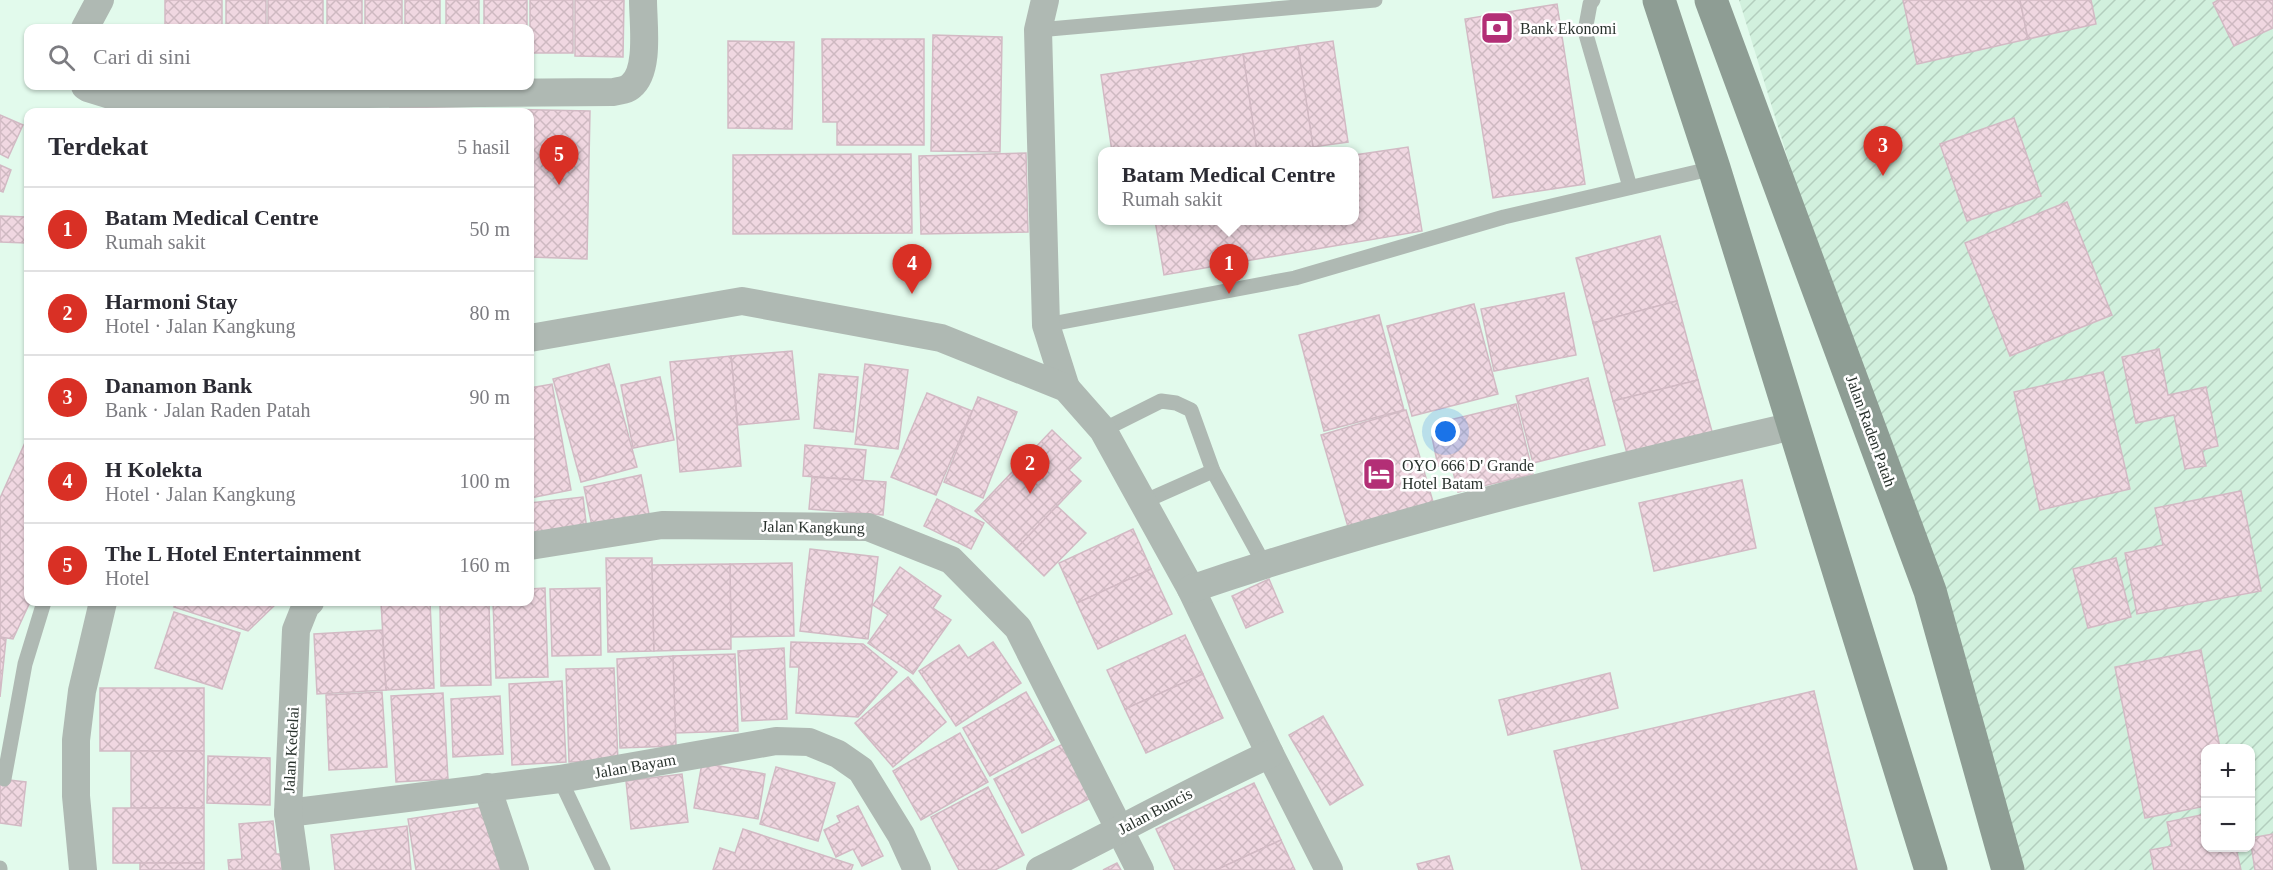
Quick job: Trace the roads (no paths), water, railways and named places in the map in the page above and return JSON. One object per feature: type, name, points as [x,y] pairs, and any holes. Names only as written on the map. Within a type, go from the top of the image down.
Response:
[{"type":"main road","points":[[1659,0],[1714,168],[1931,870]]},
{"type":"main road","name":"Jalan Raden Patah","points":[[1711,0],[1930,591],[2008,870]]},
{"type":"street","points":[[87,24],[100,0]]},
{"type":"street","points":[[94,90],[114,96],[613,92],[630,87],[640,75],[643,59],[643,0]]},
{"type":"street","points":[[1045,0],[1038,30],[1046,325],[1066,388],[1103,430],[1143,501],[1191,589],[1270,754],[1329,870]]},
{"type":"street","points":[[534,337],[742,301],[941,338],[1066,388]]},
{"type":"street","points":[[1191,589],[1264,564],[1577,476],[1793,426]]},
{"type":"street","name":"Jalan Kangkung","points":[[534,545],[662,525],[868,527],[951,560],[1018,628],[1140,870]]},
{"type":"street","points":[[83,870],[76,796],[76,740],[82,691],[102,606]]},
{"type":"street","name":"Jalan Kedelai","points":[[296,870],[288,813],[296,630],[306,606]]},
{"type":"street","name":"Jalan Bayam","points":[[288,813],[560,778],[776,741],[809,742],[838,754],[861,770],[901,835],[917,870]]},
{"type":"street","name":"Jalan Buncis","points":[[1040,870],[1121,830],[1207,783],[1270,754]]},
{"type":"street","points":[[487,787],[515,870]]},
{"type":"lane","points":[[1038,30],[1375,0]]},
{"type":"lane","points":[[1593,0],[1590,4],[1585,31],[1629,187]]},
{"type":"lane","points":[[1046,325],[1295,278],[1504,217],[1714,168]]},
{"type":"lane","points":[[1103,430],[1161,401],[1176,403],[1191,410],[1213,471],[1264,564]]},
{"type":"lane","points":[[1143,501],[1213,471]]},
{"type":"lane","points":[[4,779],[25,664],[43,606]]},
{"type":"lane","points":[[560,778],[603,870]]},
{"type":"place","name":"Bank Ekonomi","points":[[1497,28]]},
{"type":"place","name":"Danamon Bank","points":[[1883,176]]},
{"type":"place","name":"The L Hotel Entertainment","points":[[559,185]]},
{"type":"place","name":"H Kolekta","points":[[912,294]]},
{"type":"place","name":"Batam Medical Centre","points":[[1229,294]]},
{"type":"place","name":"OYO 666 D' Grande Hotel Batam","points":[[1379,474]]},
{"type":"place","name":"Harmoni Stay","points":[[1030,494]]}]
